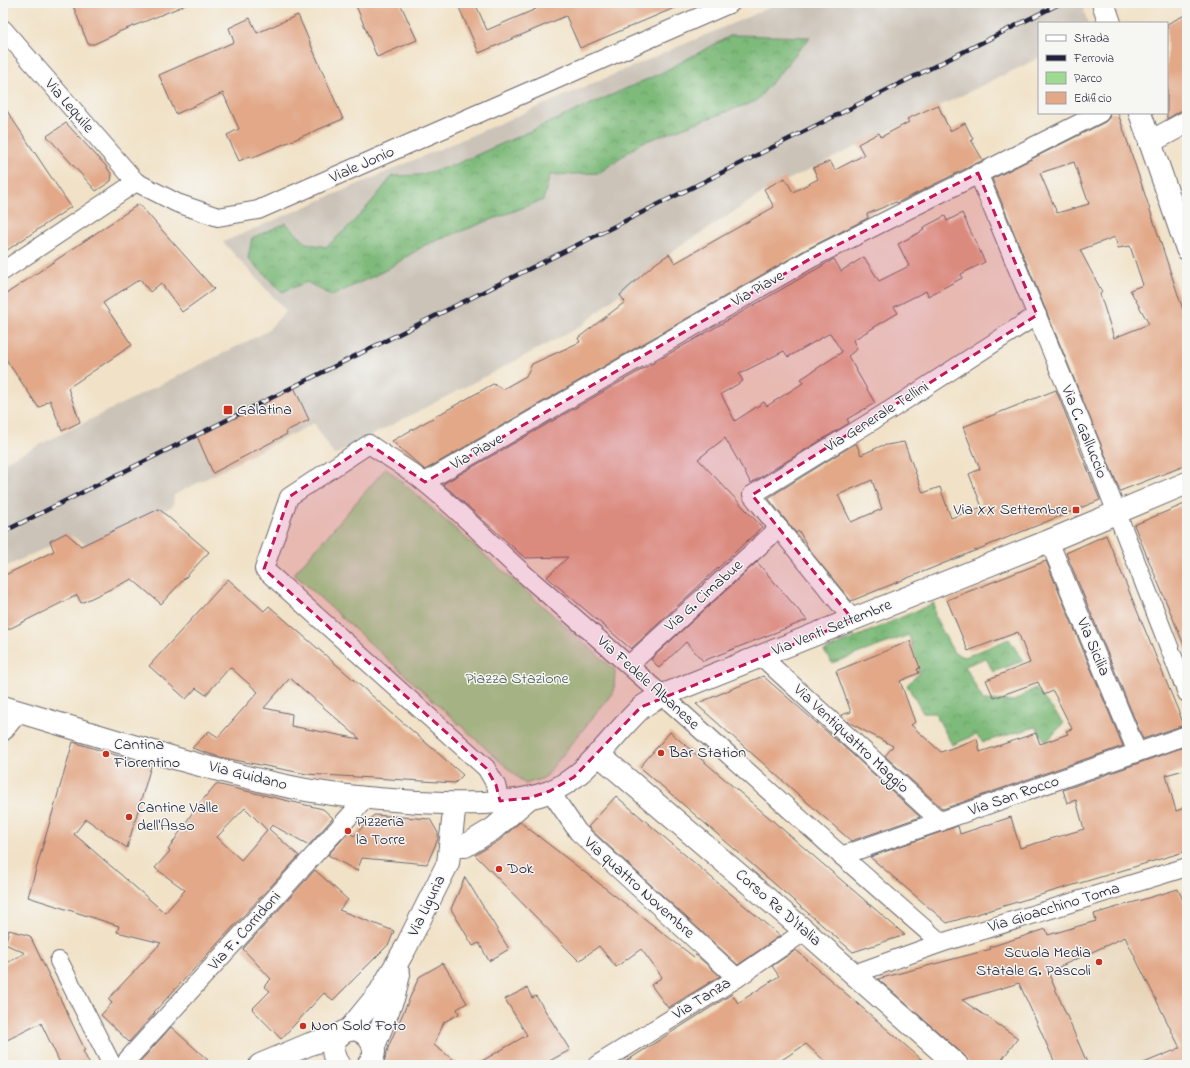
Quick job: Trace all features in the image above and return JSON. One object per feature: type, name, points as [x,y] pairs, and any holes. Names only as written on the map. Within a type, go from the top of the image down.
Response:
[{"type":"main road","points":[[1103,3],[1110,22]]},
{"type":"main road","points":[[1140,114],[1187,249]]},
{"type":"main road","points":[[1150,142],[1187,122]]},
{"type":"main road","name":"Via Venti Settembre","points":[[490,802],[529,798],[550,791],[574,777],[598,754],[641,707],[661,696],[854,620],[1187,483]]},
{"type":"main road","name":"Via Guidano","points":[[11,709],[226,772],[292,788],[366,798],[455,804],[490,802]]},
{"type":"main road","name":"Corso Re D'Italia","points":[[598,754],[805,931],[957,1065]]},
{"type":"main road","points":[[465,846],[493,830],[529,798]]},
{"type":"main road","points":[[448,863],[465,846],[490,802]]},
{"type":"main road","points":[[448,863],[455,804]]},
{"type":"main road","name":"Via Liguria","points":[[337,1062],[332,1051],[334,1042],[380,992],[405,949],[448,863]]},
{"type":"main road","name":"Via Liguria","points":[[371,1055],[394,996],[405,949]]},
{"type":"main road","points":[[264,1064],[310,1044],[344,1032],[360,1031],[369,1036],[371,1055]]},
{"type":"main road","points":[[264,1064],[313,1057],[337,1062]]},
{"type":"street","name":"Viale Jonio","points":[[136,182],[177,203],[218,217],[258,210],[731,3]]},
{"type":"street","name":"Via Lequile","points":[[3,29],[136,182]]},
{"type":"street","name":"Via Piave","points":[[425,482],[810,259],[978,173],[1098,114]]},
{"type":"street","name":"Via C. Galluccio","points":[[978,173],[1116,512],[1187,693]]},
{"type":"street","points":[[3,271],[136,182]]},
{"type":"street","name":"Via Generale Tellini","points":[[779,528],[752,495],[890,410],[1036,315]]},
{"type":"street","name":"Via Fedele Albanese","points":[[490,802],[496,785],[486,768],[264,569],[289,497],[369,444],[425,482],[524,575],[629,665],[661,696],[840,856],[941,943]]},
{"type":"street","points":[[779,528],[854,620]]},
{"type":"street","name":"Via G. Cimabue","points":[[629,665],[779,528]]},
{"type":"street","name":"Via Sicilia","points":[[1049,541],[1137,752]]},
{"type":"street","name":"Via Ventiquattro Maggio","points":[[761,656],[941,822]]},
{"type":"street","points":[[3,732],[11,709]]},
{"type":"street","name":"Via San Rocco","points":[[840,856],[1187,735]]},
{"type":"street","name":"Via quattro Novembre","points":[[550,791],[578,832],[737,978]]},
{"type":"street","name":"Via F. Corridoni","points":[[125,1065],[366,798]]},
{"type":"street","name":"Via Gioacchino Toma","points":[[854,974],[941,943],[1187,867]]},
{"type":"street","name":"Via Tanza","points":[[597,1065],[737,978],[805,931]]},
{"type":"street","points":[[59,961],[112,1065]]},
{"type":"highlighted area","points":[[978,173],[1037,315],[752,495],[853,620],[641,707],[574,777],[550,791],[529,798],[500,801],[496,785],[486,768],[264,569],[289,497],[369,444],[425,482],[810,259]]},
{"type":"shaded area","points":[[780,3],[1094,3],[1083,9],[1088,22],[1038,22],[1038,58],[769,189],[664,257],[580,327],[334,455],[314,423],[174,495],[173,506],[89,546],[71,536],[3,568],[3,463],[266,332],[286,311],[223,242]]},
{"type":"shaded area","name":"Scuola Media Statale G. Pascoli","points":[[1187,888],[1187,1044],[1137,1065],[1070,1065],[1033,981],[1020,985],[1004,943]]},
{"type":"green space","points":[[732,35],[810,37],[756,101],[641,143],[599,173],[550,175],[543,200],[425,245],[386,270],[332,296],[307,282],[282,292],[248,258],[252,238],[286,223],[306,243],[326,247],[361,213],[392,176],[419,175],[454,165],[661,73]]},
{"type":"green space","name":"Piazza Stazione","points":[[386,468],[615,670],[614,691],[544,778],[525,784],[294,574]]},
{"type":"green space","points":[[934,603],[935,617],[954,653],[965,657],[1009,639],[1023,661],[993,672],[986,658],[965,666],[983,700],[1014,701],[1035,688],[1064,723],[1046,742],[1036,727],[983,742],[976,735],[952,745],[935,713],[923,713],[907,685],[919,673],[909,635],[832,663],[824,651]]},
{"type":"building","points":[[72,3],[188,4],[116,33],[94,44],[88,44]]},
{"type":"building","points":[[355,3],[400,3],[417,40],[377,57]]},
{"type":"building","points":[[457,3],[475,3],[487,30],[536,9],[533,3],[686,3],[580,48],[566,16],[479,53]]},
{"type":"building","points":[[1187,14],[1187,107],[1167,119],[1168,114],[1168,24]]},
{"type":"building","points":[[298,15],[343,119],[251,158],[250,156],[239,161],[227,135],[239,129],[223,93],[176,114],[159,75],[234,42],[229,28],[250,18],[257,33]]},
{"type":"building","points":[[3,105],[71,207],[3,253]]},
{"type":"building","points":[[938,105],[950,131],[965,123],[973,139],[971,140],[983,160],[897,203],[896,202],[867,214],[868,218],[805,250],[425,470],[392,441],[493,384],[503,389],[526,376],[532,364],[580,342],[578,338],[625,302],[620,295],[652,266],[669,254],[675,263],[774,207],[764,189],[785,178],[793,192],[818,179],[813,168],[830,161],[835,170],[864,155],[858,144],[879,133],[881,137],[909,122],[907,119]]},
{"type":"building","points":[[1110,114],[1118,114],[1187,322],[1187,465],[1120,491],[992,179],[1105,122],[1109,118]],"holes":[[[1074,162],[1089,204],[1057,213],[1040,173]],[[1115,237],[1118,248],[1130,246],[1143,285],[1130,290],[1149,324],[1114,338],[1100,294],[1102,292],[1080,250]]]},
{"type":"building","points":[[66,123],[106,166],[112,175],[111,181],[96,191],[47,136]]},
{"type":"building","points":[[139,204],[214,289],[182,312],[161,283],[150,292],[140,279],[103,303],[132,345],[68,388],[80,422],[62,431],[50,400],[39,408],[3,355],[3,296]]},
{"type":"building","points":[[962,213],[985,262],[961,274],[962,278],[928,296],[926,291],[894,307],[898,313],[853,340],[857,349],[848,356],[875,403],[847,419],[849,423],[751,483],[725,438],[698,459],[762,527],[631,649],[547,577],[568,557],[525,558],[443,484],[834,259],[841,271],[864,257],[879,281],[909,266],[898,244],[924,230],[922,228],[945,216],[947,221]],"holes":[[[830,333],[842,352],[801,379],[803,383],[767,406],[764,402],[735,421],[721,394],[743,381],[739,374],[784,351],[788,357]]]},
{"type":"building","points":[[294,387],[309,420],[286,431],[287,434],[213,473],[197,436]]},
{"type":"building","points":[[1056,390],[1100,500],[851,601],[810,551],[799,531],[796,533],[768,498],[856,443],[861,455],[881,446],[904,442],[923,493],[940,487],[951,518],[982,507],[969,474],[980,469],[963,427]],"holes":[[[872,480],[882,509],[851,522],[838,495]]]},
{"type":"building","points":[[1187,503],[1187,652],[1134,525]]},
{"type":"building","points":[[159,509],[209,552],[161,604],[132,579],[81,603],[77,595],[3,632],[3,576],[54,551],[50,541],[66,533],[81,546]]},
{"type":"building","points":[[1106,535],[1184,725],[1143,739],[1066,553]]},
{"type":"building","points":[[1046,561],[1123,746],[943,809],[885,756],[893,746],[848,722],[841,715],[851,712],[836,671],[910,641],[920,668],[917,669],[919,673],[900,681],[915,722],[911,725],[941,752],[977,739],[980,752],[1036,733],[1040,744],[1068,734],[1066,731],[1072,729],[1053,691],[1044,695],[1038,682],[994,698],[986,680],[1030,663],[1018,632],[968,651],[947,600]]},
{"type":"building","points":[[757,562],[807,620],[703,661],[686,642],[659,668],[651,659]]},
{"type":"building","points":[[228,579],[264,611],[269,606],[463,775],[455,783],[307,774],[219,757],[192,748],[209,731],[218,737],[258,692],[230,667],[206,695],[196,688],[186,699],[149,666]],"holes":[[[290,678],[360,739],[291,726],[292,714],[264,708]]]},
{"type":"building","points":[[763,676],[851,753],[920,817],[851,841],[696,704]]},
{"type":"building","points":[[670,732],[905,935],[853,952],[640,767]]},
{"type":"building","points":[[73,742],[151,766],[127,848],[86,819],[74,834],[165,913],[185,890],[155,868],[170,851],[168,850],[194,810],[216,784],[323,809],[333,818],[309,845],[272,825],[269,829],[299,856],[154,1012],[155,1013],[129,1042],[101,1015],[112,1003],[108,999],[161,943],[117,932],[119,926],[28,897]],"holes":[[[245,808],[267,830],[241,860],[217,837]]]},
{"type":"building","points":[[1184,747],[1187,754],[1187,769],[1166,775],[1176,811],[1187,807],[1187,851],[947,923],[870,857],[958,826],[960,834],[1011,817],[1020,848],[1084,829],[1076,800],[1067,803],[1063,790]]},
{"type":"building","points":[[616,796],[780,936],[738,965],[588,827]]},
{"type":"building","points":[[374,815],[430,819],[438,833],[438,839],[427,864],[362,858],[357,871],[328,855],[349,832],[354,836]]},
{"type":"building","points":[[520,822],[694,957],[696,955],[720,976],[668,1008],[651,985],[662,977],[641,949],[616,967],[599,946],[579,961],[475,855],[500,840]]},
{"type":"building","points":[[315,870],[348,900],[339,910],[394,931],[389,944],[333,1000],[324,993],[281,1039],[252,1009],[270,991],[264,986],[271,979],[243,949]]},
{"type":"building","points":[[465,877],[509,949],[489,961],[479,943],[473,946],[451,909]]},
{"type":"building","points":[[1178,889],[1187,909],[1187,1065],[1139,1065],[1180,1048],[1125,937],[1048,972],[1088,1065],[1056,1065],[1019,983],[962,1000],[1018,1038],[998,1065],[970,1065],[965,1056],[878,979],[991,949],[990,947],[1046,929],[1048,935],[1096,921],[1094,914]]},
{"type":"building","points":[[9,930],[30,936],[85,1050],[83,1051],[90,1065],[61,1065],[41,1023],[3,1042],[3,965],[25,953],[5,944]]},
{"type":"building","points":[[796,950],[928,1065],[829,1065],[806,1044],[774,1065],[620,1065],[732,994],[738,1003],[779,976],[772,966]]},
{"type":"building","points":[[443,963],[467,1003],[457,1009],[459,1014],[444,1022],[434,1045],[460,1065],[383,1065],[389,1045],[419,977]]},
{"type":"building","points":[[527,988],[532,998],[536,996],[570,1050],[542,1065],[475,1065],[527,1035],[505,999]]},
{"type":"building","points":[[171,1027],[208,1060],[192,1065],[137,1065]]},
{"type":"railway","points":[[3,532],[1061,3]]},
{"type":"place","name":"Galatina","points":[[228,410]]},
{"type":"place","name":"Via XX Settembre","points":[[1076,510]]},
{"type":"place","name":"Bar Station","points":[[661,753]]},
{"type":"place","name":"Cantina Fiorentino","points":[[106,754]]},
{"type":"place","name":"Cantine Valle dell'Asso","points":[[129,817]]},
{"type":"place","name":"Pizzeria la Torre","points":[[348,831]]},
{"type":"place","name":"Dok","points":[[499,869]]},
{"type":"place","name":"Scuola Media Statale G. Pascoli","points":[[1099,962]]},
{"type":"place","name":"Non Solo Foto","points":[[303,1026]]}]
